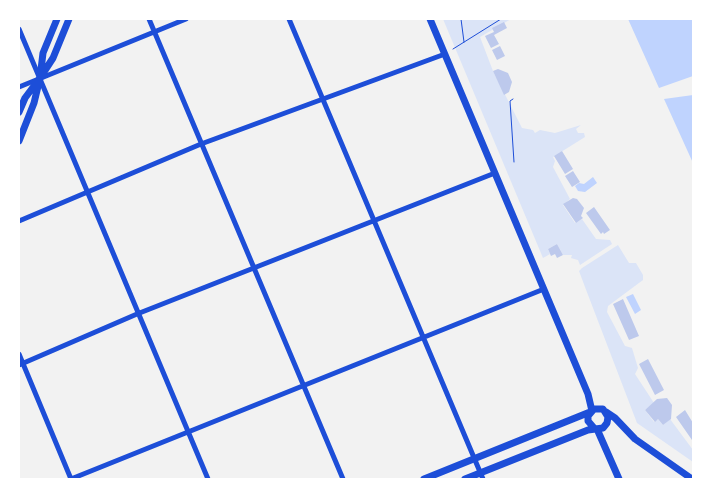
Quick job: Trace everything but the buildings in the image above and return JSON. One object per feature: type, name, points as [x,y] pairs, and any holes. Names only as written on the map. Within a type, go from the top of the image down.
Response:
[{"type":"main road","points":[[19,141],[34,103],[43,53],[57,19]]},
{"type":"main road","points":[[19,112],[24,98],[53,58],[69,19]]},
{"type":"main road","points":[[430,19],[588,394],[591,412],[588,422],[595,428],[619,479]]},
{"type":"main road","points":[[588,394],[641,444],[692,479]]},
{"type":"main road","points":[[424,479],[591,412],[604,410]]},
{"type":"main road","points":[[465,479],[482,476],[595,428],[603,428],[607,423],[608,417],[604,410]]},
{"type":"street","points":[[149,19],[343,479]]},
{"type":"street","points":[[19,87],[186,19]]},
{"type":"street","points":[[289,19],[482,476]]},
{"type":"street","points":[[19,29],[137,314],[208,479]]},
{"type":"street","points":[[19,221],[201,144],[444,54]]},
{"type":"street","points":[[21,364],[137,314],[495,173]]},
{"type":"street","points":[[19,354],[21,364],[71,479],[544,289]]},
{"type":"path","points":[[461,19],[464,42]]},
{"type":"path","points":[[453,49],[501,19]]},
{"type":"path","points":[[513,99],[510,100],[514,162]]},
{"type":"shaded area","points":[[443,19],[511,19],[480,37],[493,71],[522,128],[533,130],[535,133],[540,130],[555,133],[581,125],[576,129],[578,133],[584,133],[585,137],[553,157],[555,161],[553,167],[570,199],[563,205],[575,223],[582,219],[596,239],[610,240],[612,244],[580,265],[578,260],[571,258],[572,255],[563,255],[557,244],[548,249],[550,254],[543,258]]},
{"type":"shaded area","points":[[618,245],[629,263],[636,263],[643,275],[643,280],[608,306],[607,312],[625,346],[632,348],[638,368],[635,374],[654,403],[645,410],[654,422],[658,419],[663,425],[670,419],[693,450],[693,462],[637,423],[579,271]]},
{"type":"water","points":[[628,19],[693,19],[693,76],[659,88]]},
{"type":"water","points":[[693,95],[693,163],[664,99]]},
{"type":"water","points":[[593,177],[597,183],[585,192],[578,191],[575,186],[579,183],[584,184]]},
{"type":"water","points":[[633,294],[641,310],[635,314],[626,297]]}]
